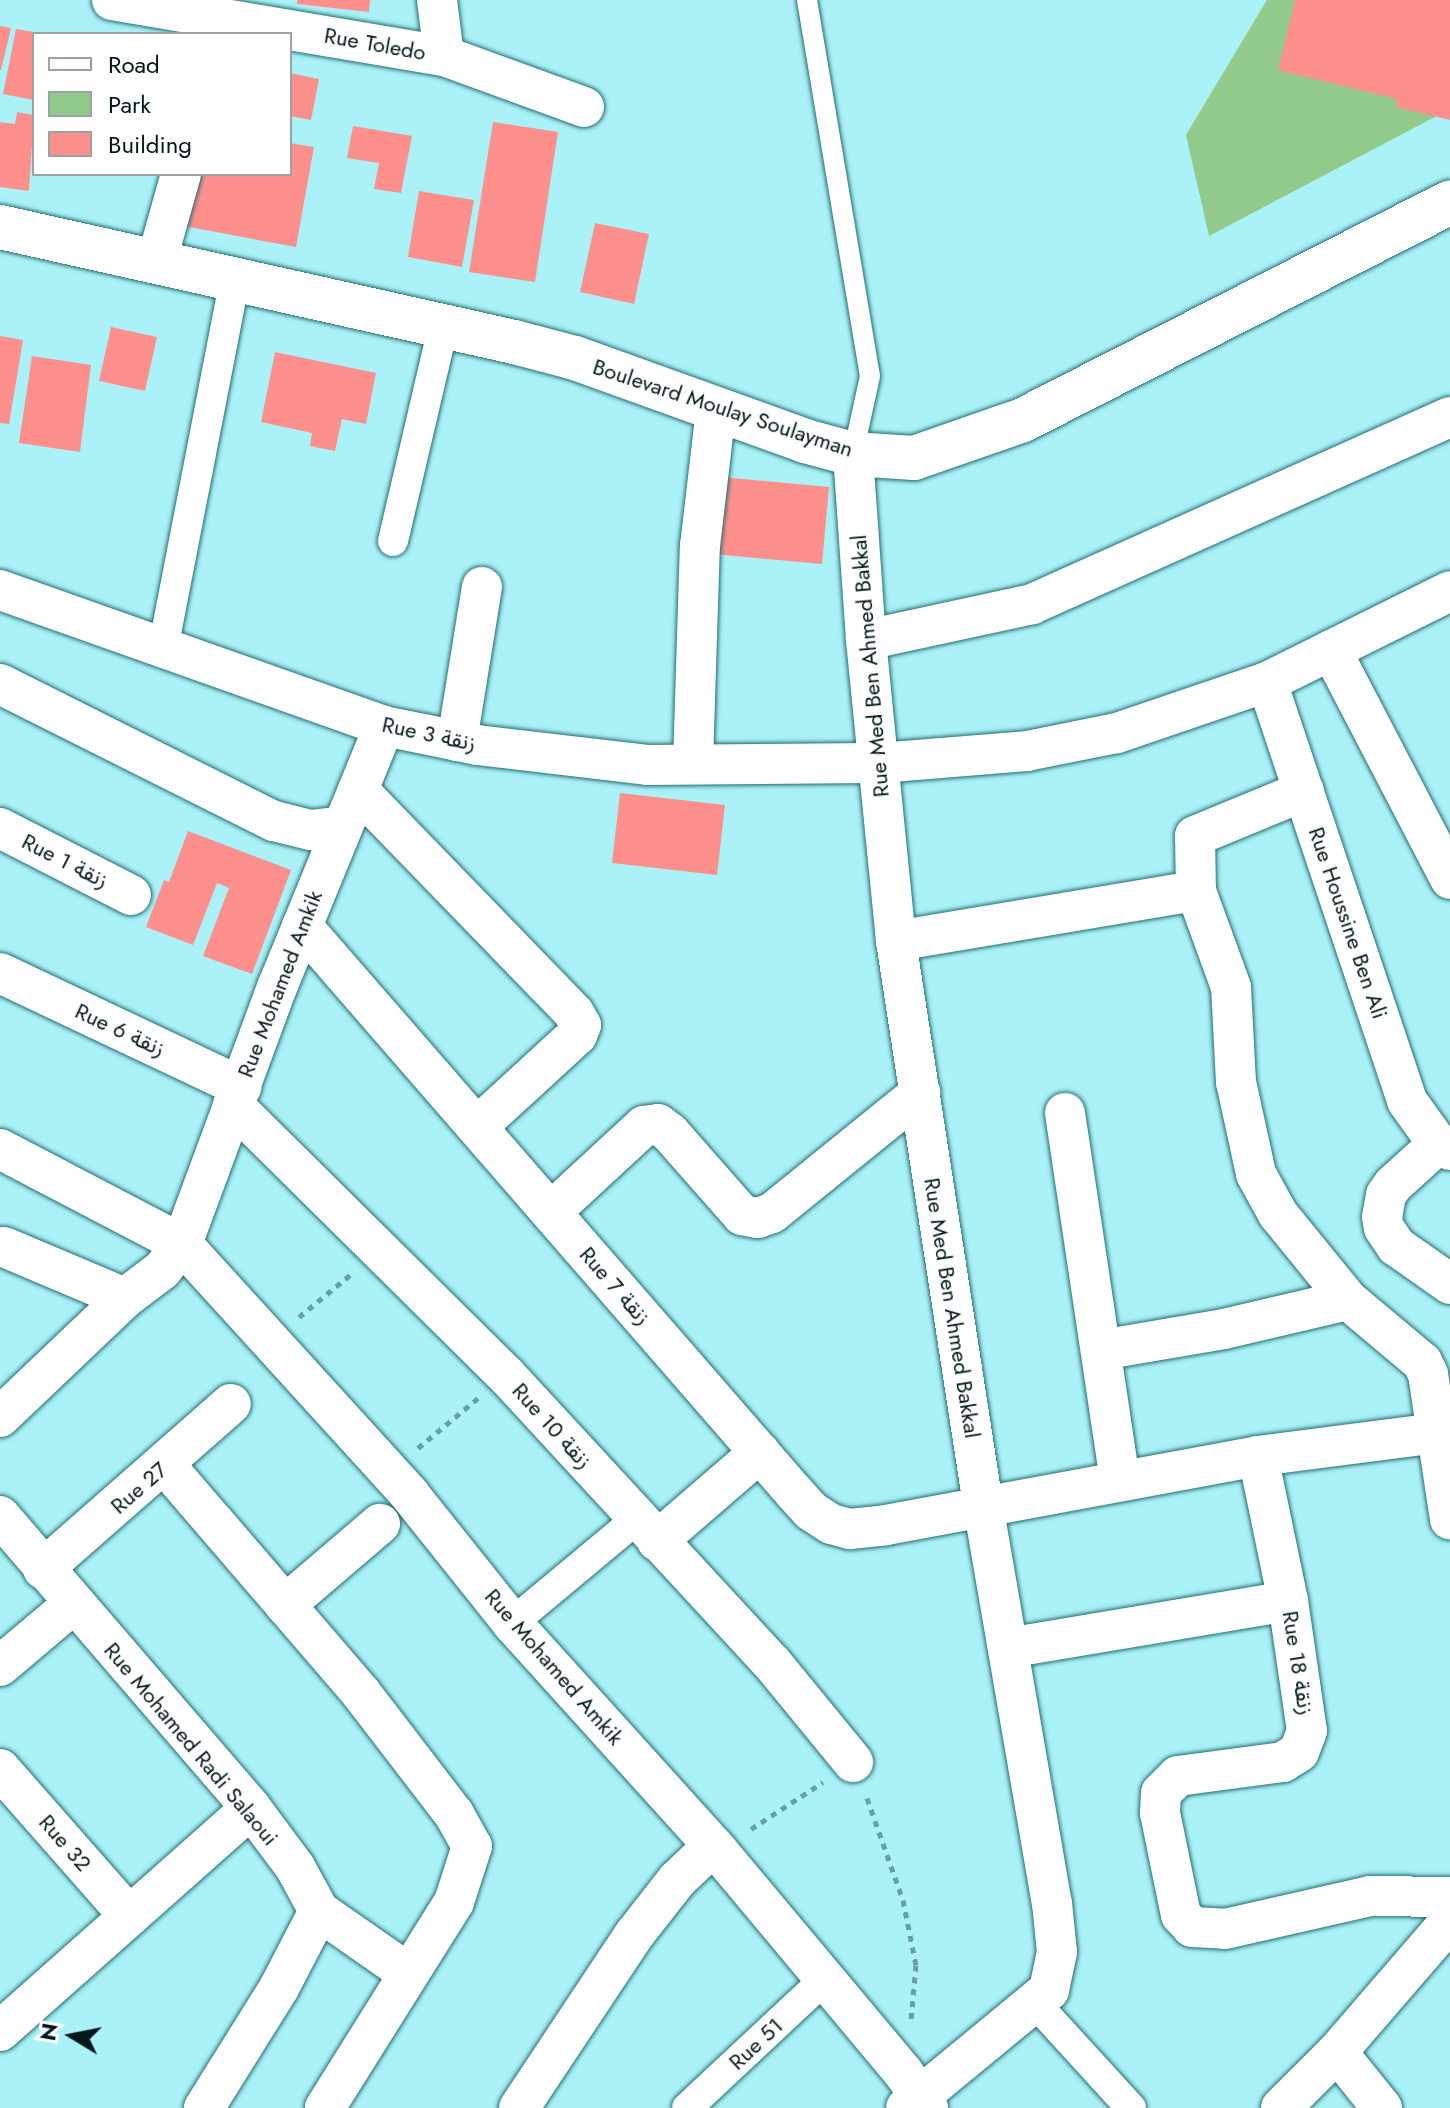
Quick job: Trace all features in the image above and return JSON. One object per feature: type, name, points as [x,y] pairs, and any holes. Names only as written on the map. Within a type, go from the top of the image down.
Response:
[{"type":"main road","name":"Boulevard Moulay Soulayman","points":[[0,227],[444,324],[575,358],[716,410],[853,454],[914,458],[1023,420],[1450,202]]},
{"type":"street","name":"Rue Toledo","points":[[112,0],[444,56],[584,107]]},
{"type":"street","points":[[437,0],[444,56]]},
{"type":"street","points":[[156,263],[180,176]]},
{"type":"street","points":[[163,649],[235,279]]},
{"type":"street","points":[[393,541],[444,324]]},
{"type":"street","points":[[693,764],[700,546],[716,410]]},
{"type":"street","points":[[866,640],[1032,604],[1450,417]]},
{"type":"street","name":"Rue Med Ben Ahmed Bakkal","points":[[853,454],[866,640],[896,941],[983,1505],[1052,1903],[1057,1952],[1049,1990],[1036,2004],[914,2096]]},
{"type":"street","points":[[457,741],[482,587]]},
{"type":"street","name":"Rue 3 زنقة","points":[[0,590],[384,726],[566,758],[647,765],[879,763],[1027,751],[1117,733],[1267,682],[1450,591]]},
{"type":"street","points":[[1331,650],[1450,879]]},
{"type":"street","name":"Rue Houssine Ben Ali","points":[[1267,682],[1407,1101],[1444,1147]]},
{"type":"street","points":[[0,684],[274,821],[311,830],[350,808],[574,1013],[581,1025],[577,1035],[477,1127]]},
{"type":"street","name":"Rue Mohamed Amkik","points":[[0,1417],[125,1298],[162,1270],[182,1244],[302,926],[384,726]]},
{"type":"street","points":[[1304,791],[1195,836],[1196,891],[1231,987],[1236,1082],[1256,1174],[1278,1214],[1348,1300],[1422,1362],[1438,1433],[1450,1519]]},
{"type":"street","name":"Rue 1 زنقة","points":[[0,828],[131,895]]},
{"type":"street","points":[[896,941],[1196,891]]},
{"type":"street","name":"Rue 7 زنقة","points":[[302,926],[811,1511],[841,1526],[886,1525],[1258,1456],[1438,1433]]},
{"type":"street","name":"Rue 6 زنقة","points":[[0,973],[237,1096]]},
{"type":"street","points":[[551,1212],[644,1126],[658,1124],[670,1133],[742,1215],[758,1218],[772,1213],[920,1093]]},
{"type":"street","name":"Rue 10 زنقة","points":[[237,1096],[381,1249],[506,1375],[772,1663],[853,1762]]},
{"type":"street","points":[[1065,1113],[1120,1480]]},
{"type":"street","points":[[1444,1147],[1393,1185],[1386,1195],[1382,1217],[1384,1228],[1396,1246],[1450,1284]]},
{"type":"street","name":"Rue Mohamed Amkik","points":[[0,1149],[182,1244],[390,1472],[512,1623],[715,1849],[825,1979],[914,2096]]},
{"type":"street","points":[[4,1247],[125,1298]]},
{"type":"street","points":[[1101,1350],[1224,1329],[1348,1300]]},
{"type":"street","name":"Rue 27","points":[[43,1569],[231,1404]]},
{"type":"street","points":[[512,1623],[760,1452]]},
{"type":"street","name":"Rue 18 زنقة","points":[[1258,1456],[1306,1703],[1305,1744],[1283,1762],[1178,1776],[1161,1793],[1160,1813],[1181,1915],[1192,1927],[1225,1929],[1370,1896],[1450,1897]]},
{"type":"street","points":[[165,1465],[361,1693],[454,1814],[472,1846],[461,1890],[325,2108]]},
{"type":"street","name":"Rue Mohamed Radi Salaoui","points":[[0,1516],[251,1808],[295,1867],[319,1911]]},
{"type":"street","points":[[285,1605],[380,1524]]},
{"type":"street","points":[[1008,1648],[1288,1601]]},
{"type":"street","points":[[0,1666],[73,1604]]},
{"type":"street","name":"Rue 32","points":[[0,1769],[129,1916]]},
{"type":"street","points":[[7,2012],[129,1916],[251,1808]]},
{"type":"street","points":[[519,2108],[634,1935],[677,1880],[715,1849]]},
{"type":"street","points":[[204,2108],[279,1988],[319,1911],[408,1973]]},
{"type":"street","points":[[1281,2108],[1337,2052],[1450,1921]]},
{"type":"street","name":"Rue 51","points":[[687,2108],[825,1979]]},
{"type":"street","points":[[1036,2004],[1131,2108]]},
{"type":"street","points":[[1337,2052],[1382,2108]]},
{"type":"lane","points":[[807,0],[870,376],[853,454]]},
{"type":"path","points":[[271,1341],[381,1249]]},
{"type":"path","points":[[390,1472],[506,1375]]},
{"type":"path","points":[[715,1849],[853,1762],[896,1877],[916,1965],[914,2096]]},
{"type":"green space","points":[[1267,0],[1450,0],[1450,109],[1209,236],[1186,135]]},
{"type":"building","points":[[297,0],[370,0],[369,12],[297,4]]},
{"type":"building","points":[[1295,0],[1450,0],[1450,120],[1396,107],[1397,99],[1278,70]]},
{"type":"building","points":[[0,26],[11,28],[1,70],[0,70]]},
{"type":"building","points":[[16,29],[34,32],[32,100],[3,94]]},
{"type":"building","points":[[292,73],[319,79],[311,120],[292,116]]},
{"type":"building","points":[[17,112],[32,115],[29,191],[0,187],[0,122],[15,124]]},
{"type":"building","points":[[493,122],[558,132],[535,282],[469,272]]},
{"type":"building","points":[[353,126],[412,136],[401,193],[374,189],[379,163],[347,158]]},
{"type":"building","points":[[292,143],[314,147],[296,247],[178,225],[187,176],[292,176]]},
{"type":"building","points":[[419,191],[474,200],[462,267],[408,257]]},
{"type":"building","points":[[595,223],[649,234],[634,304],[580,292]]},
{"type":"building","points":[[111,327],[157,337],[145,391],[99,381]]},
{"type":"building","points":[[0,336],[23,340],[9,424],[0,423]]},
{"type":"building","points":[[275,352],[376,373],[366,424],[342,419],[335,451],[310,446],[312,433],[261,422]]},
{"type":"building","points":[[32,356],[91,365],[80,452],[19,443]]},
{"type":"building","points":[[710,476],[829,487],[822,564],[703,553]]},
{"type":"building","points":[[620,793],[725,805],[717,875],[612,863]]},
{"type":"building","points":[[188,831],[291,870],[252,974],[203,956],[229,888],[217,883],[193,945],[146,927],[164,880],[169,882]]}]
